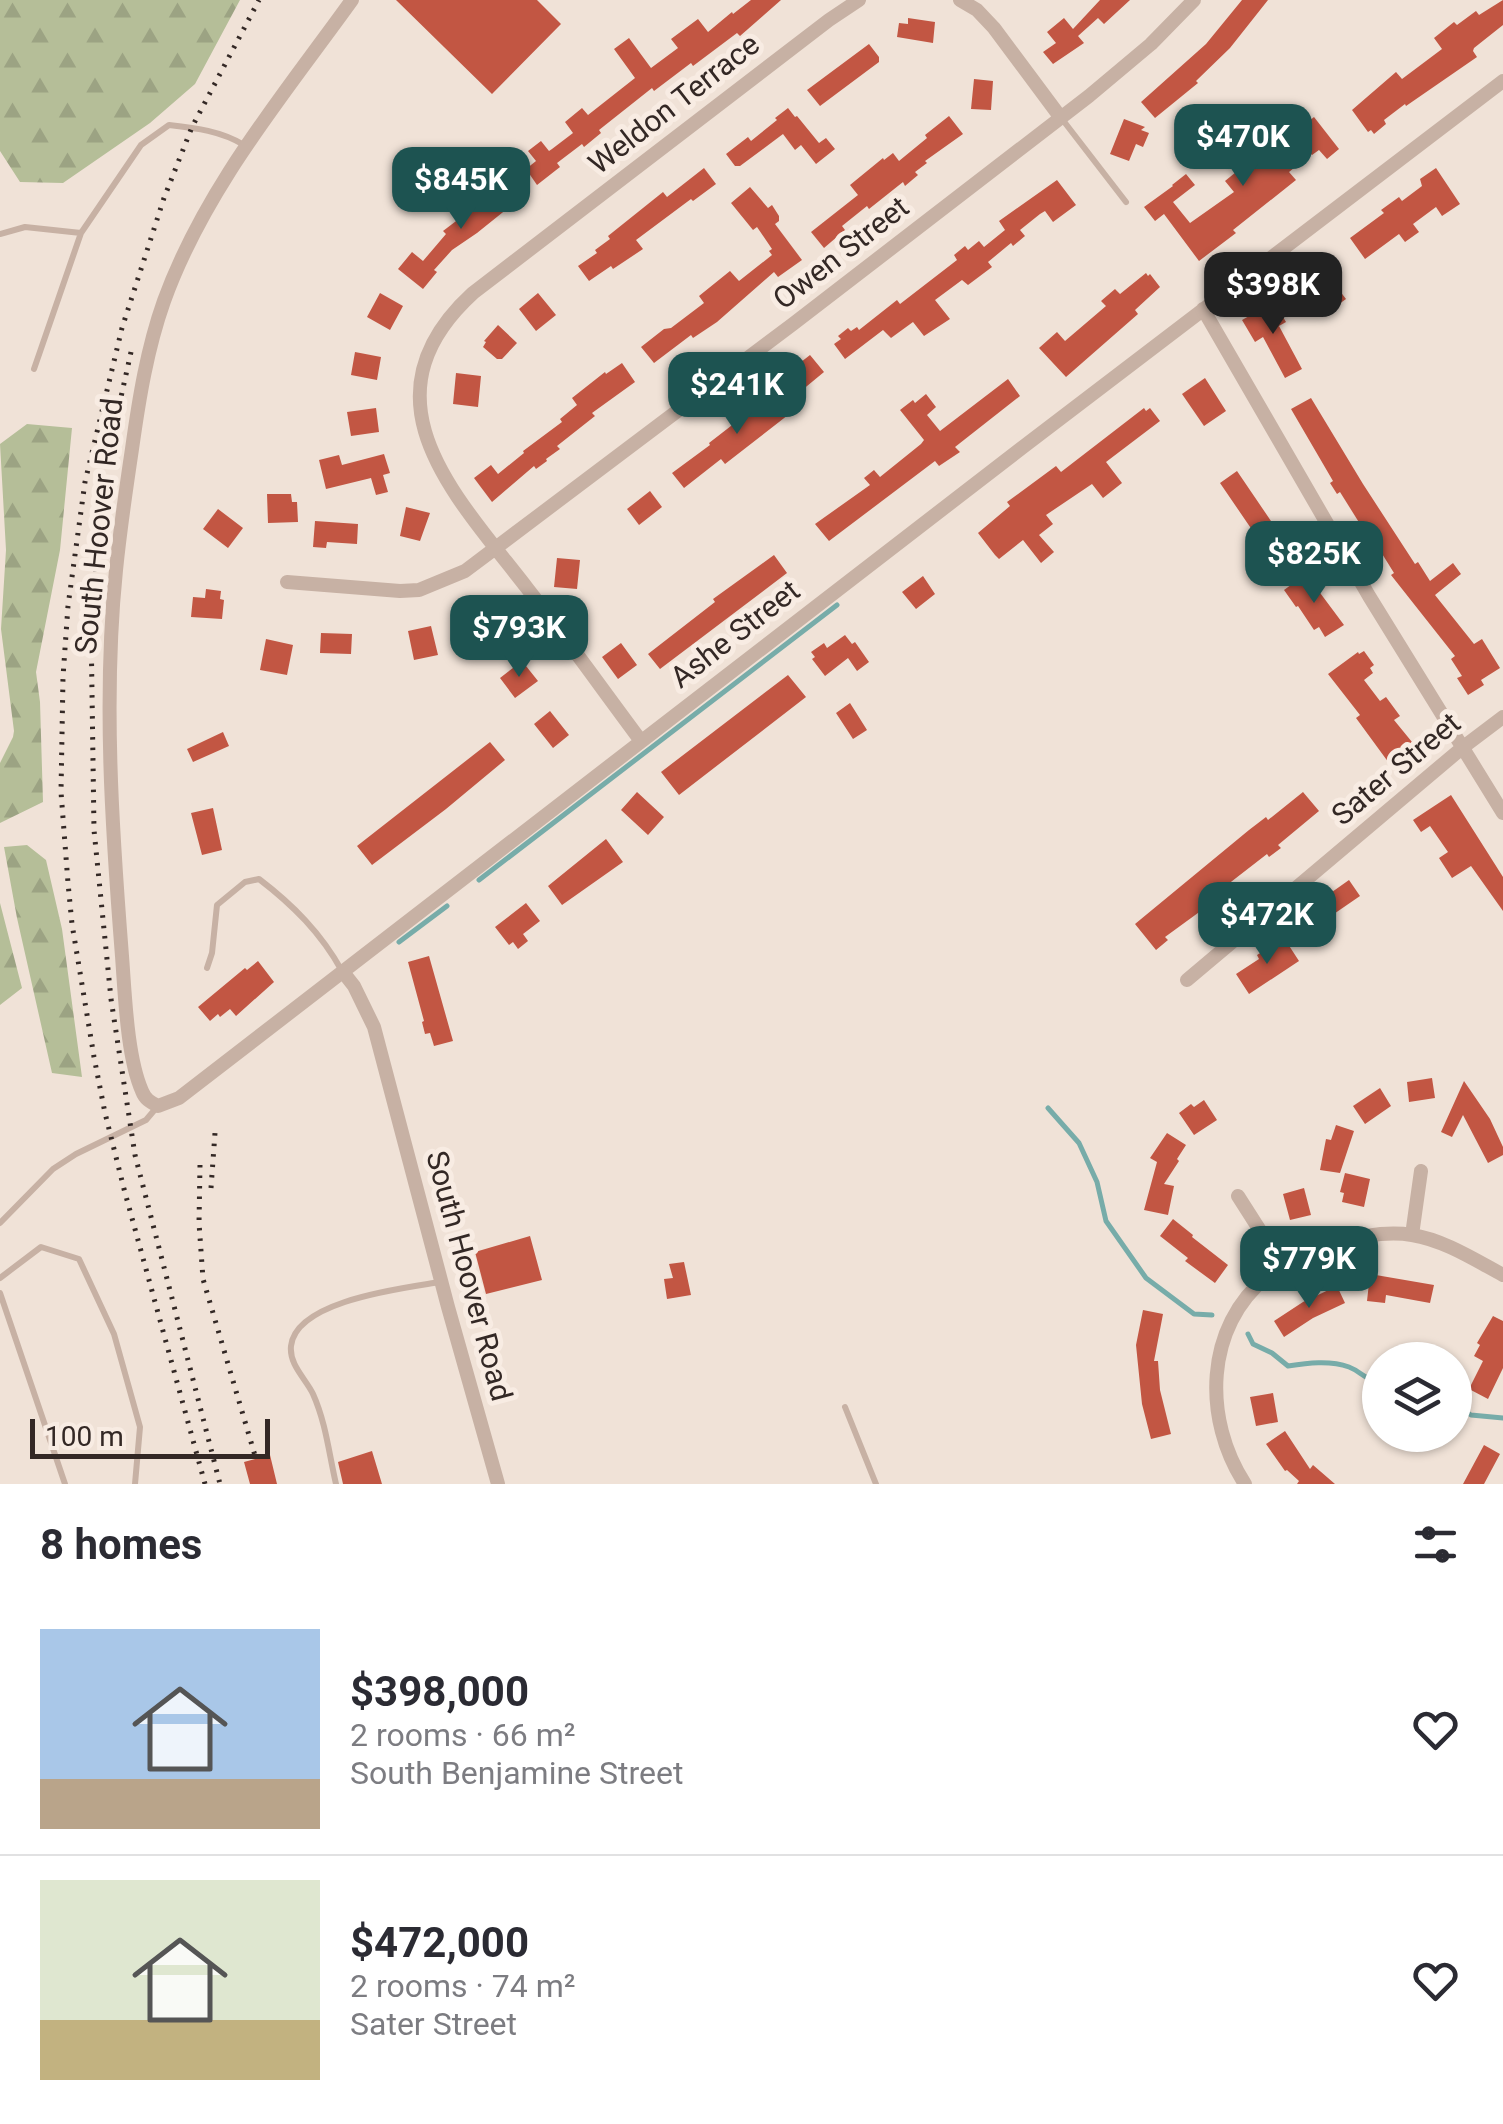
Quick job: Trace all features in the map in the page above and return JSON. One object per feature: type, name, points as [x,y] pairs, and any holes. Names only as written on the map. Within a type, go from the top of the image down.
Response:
[{"type":"street","name":"South Hoover Road","points":[[158,1106],[142,1092],[133,1058],[124,974],[111,717],[116,572],[134,434],[153,333],[179,264],[245,146],[352,0]]},
{"type":"street","name":"Weldon Terrace","points":[[641,741],[437,466],[423,427],[421,404],[429,349],[438,330],[473,293],[859,0]]},
{"type":"street","points":[[960,0],[994,28],[1061,118]]},
{"type":"street","name":"Owen Street","points":[[287,582],[400,591],[420,590],[456,577],[1061,118],[1152,44],[1194,0]]},
{"type":"street","name":"Ashe Street","points":[[158,1106],[179,1098],[1503,81]]},
{"type":"street","points":[[1203,309],[1339,546],[1503,813]]},
{"type":"street","name":"Sater Street","points":[[1187,980],[1503,717]]},
{"type":"street","name":"South Hoover Road","points":[[343,972],[374,1026],[498,1484]]},
{"type":"street","points":[[1412,1235],[1420,1171]]},
{"type":"street","points":[[1238,1196],[1282,1266]]},
{"type":"street","points":[[1245,1484],[1234,1467],[1220,1428],[1215,1395],[1217,1360],[1238,1310],[1264,1279],[1313,1250],[1357,1237],[1412,1235],[1459,1252],[1503,1275]]},
{"type":"lane","points":[[1061,118],[1126,202]]},
{"type":"lane","points":[[34,369],[81,233],[140,145],[169,124],[229,136],[245,146]]},
{"type":"lane","points":[[0,234],[25,227],[81,233]]},
{"type":"lane","points":[[207,968],[217,905],[245,882],[259,879],[307,920],[343,972]]},
{"type":"lane","name":"Ashe Street","points":[[0,1223],[53,1168],[146,1120],[158,1106]]},
{"type":"lane","points":[[0,1278],[41,1247],[79,1258],[114,1334],[140,1426],[135,1484]]},
{"type":"lane","points":[[336,1484],[324,1424],[312,1391],[297,1370],[291,1348],[297,1330],[316,1314],[361,1297],[442,1281]]},
{"type":"lane","points":[[0,1293],[65,1484]]},
{"type":"lane","points":[[845,1407],[876,1484]]},
{"type":"green space","points":[[0,0],[240,0],[195,84],[150,123],[63,183],[20,182],[0,151]]},
{"type":"green space","points":[[27,424],[72,428],[60,550],[36,672],[43,802],[0,823],[0,763],[14,731],[1,629],[6,550],[0,444]]},
{"type":"green space","points":[[27,845],[46,860],[62,929],[82,1077],[52,1073],[4,847]]},
{"type":"green space","points":[[0,903],[22,988],[0,1005]]},
{"type":"building","points":[[396,0],[537,0],[561,24],[492,94]]},
{"type":"building","points":[[751,0],[781,0],[740,36],[737,33],[693,66],[691,63],[654,91],[652,88],[599,130],[601,133],[584,147],[582,144],[557,163],[560,167],[537,185],[526,169],[536,161],[528,151],[541,141],[549,151],[552,149],[573,133],[565,122],[582,108],[588,115],[635,78],[614,49],[629,38],[651,68],[678,48],[671,39],[698,19],[708,32]]},
{"type":"building","points":[[1100,0],[1130,0],[1104,24],[1098,18],[1078,36],[1084,43],[1053,64],[1043,52],[1056,43],[1047,32],[1064,18],[1073,29]]},
{"type":"building","points":[[1242,0],[1268,0],[1198,83],[1155,118],[1141,102],[1206,44]]},
{"type":"building","points":[[1503,0],[1503,25],[1474,48],[1477,57],[1405,104],[1384,120],[1386,124],[1374,134],[1368,132],[1352,110],[1396,72],[1402,79],[1442,49],[1434,38],[1454,22],[1457,25],[1476,11],[1479,15]]},
{"type":"building","points":[[908,18],[935,22],[933,43],[897,37],[899,23],[908,24]]},
{"type":"building","points":[[869,44],[879,62],[820,106],[807,90]]},
{"type":"building","points":[[974,79],[993,81],[991,110],[971,109]]},
{"type":"building","points":[[788,108],[819,143],[826,138],[835,149],[816,164],[801,145],[795,150],[783,134],[735,166],[726,154],[748,137],[751,141]]},
{"type":"building","points":[[949,116],[963,134],[925,161],[915,172],[918,175],[905,186],[903,182],[842,226],[845,230],[824,248],[811,232],[858,195],[850,185],[893,153],[899,161]]},
{"type":"building","points":[[1314,117],[1339,149],[1327,159],[1319,150],[1311,154],[1289,172],[1296,180],[1199,261],[1164,214],[1155,221],[1144,207],[1186,174],[1195,185],[1173,202],[1190,223],[1234,192],[1225,181],[1284,133],[1288,138]]},
{"type":"building","points":[[1124,119],[1145,127],[1141,130],[1149,133],[1143,147],[1136,144],[1129,161],[1110,154]]},
{"type":"building","points":[[704,168],[716,184],[636,240],[643,249],[589,281],[578,266],[597,253],[595,250],[610,239],[608,236],[663,192],[667,197]]},
{"type":"building","points":[[1436,168],[1460,204],[1442,216],[1436,207],[1413,224],[1419,232],[1405,242],[1399,234],[1365,259],[1350,238],[1399,197],[1402,201],[1422,186],[1420,179]]},
{"type":"building","points":[[500,177],[518,200],[452,250],[423,289],[398,269],[412,252],[423,261],[446,234],[443,231],[485,199],[480,193]]},
{"type":"building","points":[[1057,180],[1076,205],[1053,222],[1045,211],[1040,214],[1020,230],[1025,236],[988,262],[992,267],[968,285],[962,280],[935,300],[950,319],[924,336],[913,322],[891,338],[883,330],[845,359],[834,344],[841,339],[838,336],[848,328],[859,330],[897,300],[900,304],[957,260],[954,255],[965,246],[968,250],[979,241],[984,247],[1005,230],[999,221]]},
{"type":"building","points":[[750,187],[768,208],[772,205],[779,216],[775,224],[802,260],[778,277],[774,272],[717,322],[693,338],[691,335],[654,363],[641,347],[704,303],[699,296],[730,271],[739,281],[772,255],[757,227],[753,230],[731,203]]},
{"type":"building","points":[[1320,265],[1346,299],[1328,312],[1302,279]]},
{"type":"building","points":[[1146,273],[1160,287],[1135,310],[1138,314],[1066,377],[1039,348],[1057,332],[1065,341],[1106,306],[1101,301],[1115,289],[1120,294]]},
{"type":"building","points":[[380,293],[403,306],[390,330],[367,317]]},
{"type":"building","points":[[538,293],[556,315],[536,331],[519,309]]},
{"type":"building","points":[[1274,302],[1286,322],[1279,326],[1302,369],[1285,378],[1263,337],[1255,342],[1242,320]]},
{"type":"building","points":[[498,325],[517,343],[502,359],[483,347]]},
{"type":"building","points":[[355,352],[381,357],[377,380],[351,375]]},
{"type":"building","points":[[810,355],[824,372],[801,391],[787,373]]},
{"type":"building","points":[[622,363],[635,382],[592,413],[595,416],[557,446],[560,449],[547,461],[536,469],[534,466],[492,502],[474,478],[491,465],[498,474],[562,422],[560,419],[577,405],[572,398]]},
{"type":"building","points":[[456,373],[481,376],[478,407],[453,404]]},
{"type":"building","points":[[1205,378],[1226,411],[1204,426],[1182,394]]},
{"type":"building","points":[[1008,379],[1020,396],[955,447],[960,452],[939,466],[935,461],[829,541],[815,524],[870,485],[864,478],[874,470],[880,477],[924,440],[900,410],[926,394],[936,407],[927,415],[940,431]]},
{"type":"building","points":[[784,392],[797,408],[725,464],[721,459],[684,488],[672,473],[768,394],[773,400]]},
{"type":"building","points":[[1311,398],[1415,564],[1418,562],[1430,581],[1453,563],[1461,574],[1435,595],[1474,644],[1482,639],[1500,668],[1481,680],[1484,685],[1468,695],[1457,678],[1462,676],[1451,659],[1455,656],[1391,575],[1394,573],[1376,544],[1330,483],[1333,481],[1291,409]]},
{"type":"building","points":[[376,408],[379,432],[351,436],[347,412]]},
{"type":"building","points":[[1144,408],[1150,408],[1160,421],[1106,462],[1122,483],[1103,498],[1092,484],[1046,515],[1053,524],[1039,535],[1054,552],[1041,563],[1023,540],[999,559],[978,533],[1010,506],[1007,502],[1056,466],[1061,472]]},
{"type":"building","points":[[384,454],[390,473],[383,475],[388,492],[376,495],[371,478],[326,489],[319,460],[339,455],[342,465]]},
{"type":"building","points":[[1237,471],[1290,549],[1264,567],[1252,550],[1261,543],[1220,483]]},
{"type":"building","points":[[650,491],[662,507],[639,525],[627,509]]},
{"type":"building","points":[[267,494],[291,494],[292,502],[297,502],[298,522],[268,523]]},
{"type":"building","points":[[406,507],[430,513],[420,541],[400,536]]},
{"type":"building","points":[[218,509],[243,528],[228,548],[203,529]]},
{"type":"building","points":[[315,521],[358,524],[357,544],[327,542],[326,548],[313,547]]},
{"type":"building","points":[[774,555],[787,573],[660,669],[648,654],[715,602],[713,599]]},
{"type":"building","points":[[557,558],[580,560],[577,589],[554,587]]},
{"type":"building","points":[[1306,574],[1344,625],[1325,637],[1319,627],[1314,630],[1284,590]]},
{"type":"building","points":[[923,576],[935,594],[916,609],[902,592]]},
{"type":"building","points":[[206,589],[221,591],[222,619],[191,617],[193,597],[205,598]]},
{"type":"building","points":[[465,622],[495,626],[491,647],[461,642]]},
{"type":"building","points":[[431,626],[438,655],[414,660],[408,631]]},
{"type":"building","points":[[321,633],[352,634],[351,654],[320,653]]},
{"type":"building","points":[[845,635],[869,662],[857,671],[848,658],[825,676],[811,652],[824,643],[827,648]]},
{"type":"building","points":[[266,639],[293,645],[287,675],[260,670]]},
{"type":"building","points":[[621,643],[637,665],[618,679],[602,657]]},
{"type":"building","points":[[1364,651],[1374,665],[1370,668],[1373,673],[1364,680],[1380,701],[1386,697],[1400,716],[1394,720],[1421,753],[1397,774],[1356,718],[1360,715],[1328,674]]},
{"type":"building","points":[[522,661],[538,681],[515,698],[500,678]]},
{"type":"building","points":[[788,675],[806,697],[679,795],[661,772]]},
{"type":"building","points":[[850,703],[867,730],[853,739],[836,713]]},
{"type":"building","points":[[550,711],[569,735],[553,748],[534,724]]},
{"type":"building","points":[[223,732],[229,746],[193,762],[187,749]]},
{"type":"building","points":[[490,742],[505,760],[372,865],[357,846]]},
{"type":"building","points":[[637,792],[664,817],[648,835],[621,810]]},
{"type":"building","points":[[1303,792],[1319,811],[1278,845],[1281,848],[1269,857],[1267,854],[1227,885],[1221,891],[1224,894],[1165,937],[1168,940],[1156,950],[1135,924],[1249,830]]},
{"type":"building","points":[[1451,795],[1503,877],[1503,911],[1471,866],[1452,878],[1439,858],[1448,852],[1430,826],[1421,832],[1413,820]]},
{"type":"building","points":[[213,808],[222,850],[202,855],[191,813]]},
{"type":"building","points":[[606,839],[623,862],[562,905],[548,886]]},
{"type":"building","points":[[1349,880],[1360,896],[1328,918],[1333,925],[1316,938],[1298,916]]},
{"type":"building","points":[[526,903],[540,921],[523,934],[528,941],[518,949],[513,942],[509,945],[495,927]]},
{"type":"building","points":[[1286,941],[1299,961],[1249,994],[1236,974],[1259,959],[1257,955]]},
{"type":"building","points":[[429,956],[453,1041],[434,1046],[430,1033],[425,1034],[408,962]]},
{"type":"building","points":[[258,961],[274,982],[236,1016],[230,1009],[210,1021],[198,1007]]},
{"type":"building","points":[[1432,1078],[1435,1098],[1409,1102],[1407,1082]]},
{"type":"building","points":[[1464,1081],[1490,1119],[1503,1147],[1503,1155],[1488,1163],[1463,1115],[1452,1137],[1441,1132]]},
{"type":"building","points":[[1380,1088],[1391,1106],[1365,1124],[1353,1106]]},
{"type":"building","points":[[1204,1100],[1217,1120],[1194,1135],[1179,1113]]},
{"type":"building","points":[[1336,1125],[1354,1131],[1340,1173],[1320,1170],[1326,1139],[1331,1140]]},
{"type":"building","points":[[1167,1133],[1186,1145],[1164,1184],[1174,1186],[1168,1215],[1144,1210],[1157,1162],[1150,1158]]},
{"type":"building","points":[[1345,1173],[1370,1179],[1364,1207],[1342,1202],[1344,1193],[1340,1192]]},
{"type":"building","points":[[1304,1188],[1311,1215],[1290,1220],[1283,1194]]},
{"type":"building","points":[[1173,1219],[1228,1265],[1215,1283],[1160,1236]]},
{"type":"building","points":[[530,1236],[542,1280],[486,1294],[475,1252]]},
{"type":"building","points":[[684,1262],[691,1295],[667,1299],[664,1279],[673,1278],[669,1264]]},
{"type":"building","points":[[1370,1274],[1434,1285],[1430,1303],[1386,1295],[1385,1303],[1367,1301]]},
{"type":"building","points":[[1337,1286],[1345,1303],[1284,1337],[1274,1321]]},
{"type":"building","points":[[1143,1310],[1163,1314],[1154,1361],[1158,1361],[1160,1390],[1171,1434],[1151,1439],[1142,1404],[1136,1345]]},
{"type":"building","points":[[1493,1316],[1503,1321],[1503,1368],[1488,1399],[1472,1391],[1483,1361],[1474,1356],[1480,1345],[1477,1343]]},
{"type":"building","points":[[1273,1393],[1278,1422],[1256,1426],[1250,1397]]},
{"type":"building","points":[[1285,1431],[1310,1469],[1313,1465],[1335,1484],[1297,1484],[1299,1481],[1285,1471],[1266,1444]]},
{"type":"building","points":[[1484,1445],[1500,1454],[1484,1484],[1463,1484]]},
{"type":"building","points":[[372,1451],[382,1484],[343,1484],[338,1462]]},
{"type":"building","points":[[270,1455],[277,1484],[250,1484],[244,1462]]},
{"type":"waterway","points":[[479,880],[837,605]]},
{"type":"waterway","points":[[399,942],[447,906]]},
{"type":"waterway","points":[[1048,1108],[1079,1143],[1097,1182],[1106,1221],[1146,1278],[1194,1314],[1212,1315]]},
{"type":"waterway","points":[[1248,1334],[1253,1344],[1288,1366],[1334,1363],[1362,1374]]},
{"type":"waterway","points":[[1472,1415],[1503,1418]]},
{"type":"railway","points":[[205,1484],[124,1189],[94,1057],[68,883],[61,792],[63,677],[85,482],[122,328],[164,198],[192,127],[259,0]]},
{"type":"railway","points":[[131,352],[102,501],[91,624],[94,830],[111,999],[135,1155],[220,1484]]},
{"type":"railway","points":[[211,1188],[215,1133]]},
{"type":"railway","points":[[200,1165],[203,1279],[256,1459]]}]
